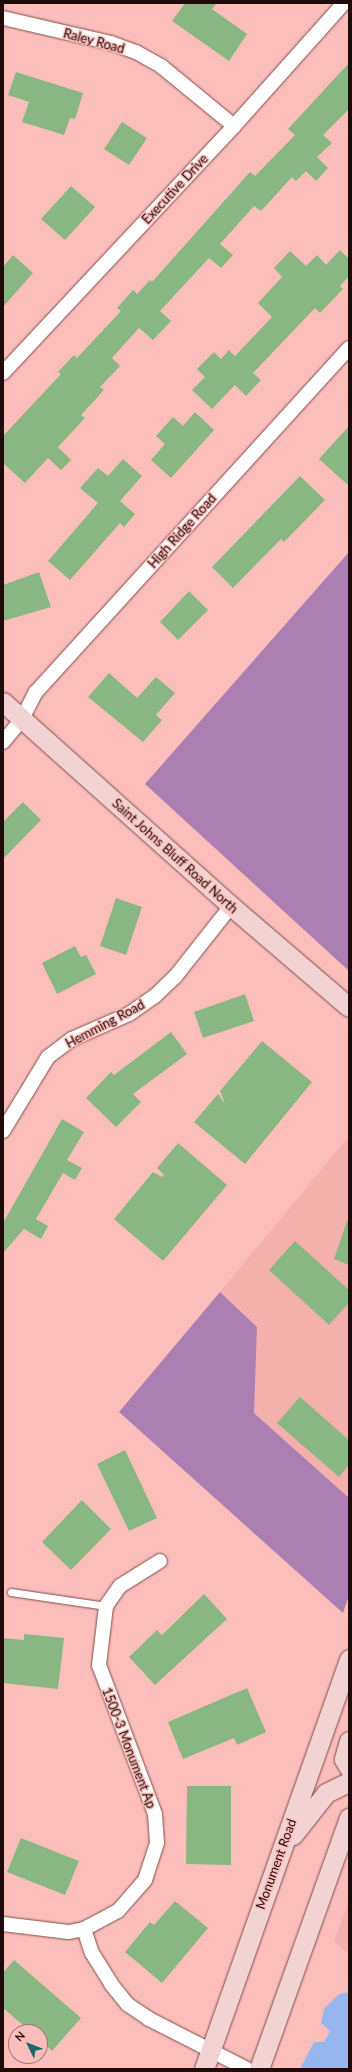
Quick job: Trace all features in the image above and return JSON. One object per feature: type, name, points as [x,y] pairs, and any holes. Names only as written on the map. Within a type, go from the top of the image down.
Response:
[{"type":"main road","name":"Saint Johns Bluff Road North","points":[[3,702],[231,906],[349,1007]]},
{"type":"main road","name":"Monument Road","points":[[204,2069],[349,1659]]},
{"type":"main road","points":[[349,1741],[344,1759],[349,1768]]},
{"type":"main road","points":[[280,1854],[326,1793],[349,1782]]},
{"type":"main road","points":[[259,2069],[349,1818]]},
{"type":"street","name":"Executive Drive","points":[[5,367],[234,126],[344,3]]},
{"type":"street","name":"Raley Road","points":[[3,18],[111,43],[136,52],[161,66],[234,126]]},
{"type":"street","name":"High Ridge Road","points":[[3,742],[22,719],[36,692],[349,348]]},
{"type":"street","name":"Hemming Road","points":[[3,1131],[48,1057],[72,1039],[129,1014],[155,996],[175,977],[231,906]]},
{"type":"street","name":"1500-3 Monument Ap","points":[[84,1929],[118,1910],[139,1889],[152,1865],[157,1843],[155,1814],[99,1665],[106,1606],[120,1586],[160,1560]]},
{"type":"street","points":[[3,1924],[69,1932],[84,1929],[92,1953],[111,1984],[127,2004],[149,2019],[247,2069]]},
{"type":"lane","points":[[11,1592],[106,1606]]},
{"type":"shaded area","points":[[349,552],[349,971],[145,784]]},
{"type":"shaded area","points":[[349,1136],[349,1498],[254,1413],[257,1327],[220,1292]]},
{"type":"shaded area","points":[[220,1292],[257,1327],[254,1413],[349,1498],[349,1595],[343,1613],[119,1412]]},
{"type":"shaded area","points":[[349,1902],[349,1955],[334,1941]]},
{"type":"water","points":[[349,1992],[349,2069],[300,2069],[314,2042],[324,2042],[330,2031],[321,2023],[324,2009],[339,1994]]},
{"type":"building","points":[[185,3],[217,3],[212,9],[247,34],[229,61],[172,21]]},
{"type":"building","points":[[349,63],[349,109],[323,135],[332,143],[317,157],[328,168],[316,181],[306,171],[296,181],[292,177],[261,211],[254,206],[220,244],[233,255],[221,268],[209,258],[160,311],[171,321],[153,340],[139,328],[112,358],[120,366],[100,387],[104,390],[81,415],[85,418],[58,447],[71,460],[61,470],[48,458],[25,483],[3,463],[3,436],[61,374],[58,372],[74,355],[77,358],[121,311],[117,308],[133,290],[137,294],[150,280],[152,282],[250,172],[255,176],[295,135],[288,129]]},
{"type":"building","points":[[16,72],[83,93],[75,119],[70,118],[64,135],[22,122],[29,102],[8,95]]},
{"type":"building","points":[[122,122],[147,138],[129,165],[104,149]]},
{"type":"building","points":[[71,186],[95,207],[65,240],[41,219]]},
{"type":"building","points":[[340,250],[349,259],[349,276],[340,286],[343,289],[320,313],[315,308],[253,373],[261,380],[246,396],[235,385],[212,409],[192,390],[205,377],[197,369],[214,352],[221,359],[229,350],[235,356],[272,317],[258,303],[282,277],[274,268],[290,251],[306,266],[317,255],[326,265]]},
{"type":"building","points":[[13,255],[33,273],[3,307],[3,267]]},
{"type":"building","points":[[195,412],[214,430],[171,478],[151,460],[165,444],[156,436],[173,417],[183,426]]},
{"type":"building","points":[[349,426],[349,486],[319,459]]},
{"type":"building","points":[[123,459],[142,476],[120,501],[135,514],[124,527],[120,523],[70,580],[48,561],[98,503],[80,488],[98,468],[108,476]]},
{"type":"building","points":[[300,476],[325,500],[284,542],[281,539],[233,588],[212,567]]},
{"type":"building","points":[[39,572],[51,607],[3,621],[3,585]]},
{"type":"building","points":[[189,591],[208,610],[178,640],[160,622]]},
{"type":"building","points":[[109,673],[137,698],[156,677],[175,693],[156,715],[162,720],[143,742],[88,697]]},
{"type":"building","points":[[23,802],[41,820],[3,859],[3,822]]},
{"type":"building","points":[[116,898],[142,907],[126,955],[100,946]]},
{"type":"building","points":[[75,946],[81,957],[86,955],[96,974],[57,994],[42,963]]},
{"type":"building","points":[[245,994],[254,1021],[203,1038],[194,1012]]},
{"type":"building","points":[[171,1032],[187,1054],[133,1094],[141,1102],[116,1127],[86,1098],[111,1072],[114,1075]]},
{"type":"building","points":[[262,1041],[312,1082],[245,1164],[194,1122],[218,1094],[225,1104],[220,1091]]},
{"type":"building","points":[[62,1119],[84,1132],[67,1160],[82,1168],[75,1180],[63,1173],[36,1219],[48,1226],[41,1239],[24,1229],[3,1253],[3,1223]]},
{"type":"building","points":[[178,1143],[227,1185],[163,1261],[114,1219],[153,1172],[162,1177],[164,1175],[157,1168]]},
{"type":"building","points":[[347,1221],[349,1221],[349,1265],[334,1259]]},
{"type":"building","points":[[295,1241],[349,1290],[349,1303],[329,1325],[269,1270]]},
{"type":"building","points":[[300,1397],[349,1440],[349,1465],[339,1477],[277,1423]]},
{"type":"building","points":[[125,1450],[157,1518],[129,1531],[97,1464]]},
{"type":"building","points":[[82,1500],[111,1529],[71,1570],[42,1542]]},
{"type":"building","points":[[204,1594],[227,1619],[155,1685],[129,1657],[157,1630],[162,1635]]},
{"type":"building","points":[[24,1634],[64,1638],[58,1689],[3,1683],[3,1638],[24,1640]]},
{"type":"building","points":[[247,1688],[266,1732],[237,1745],[234,1738],[183,1759],[168,1722]]},
{"type":"building","points":[[187,1786],[231,1786],[231,1865],[186,1864]]},
{"type":"building","points":[[21,1838],[79,1861],[65,1895],[7,1872]]},
{"type":"building","points":[[175,1901],[208,1928],[162,1983],[125,1952],[150,1922],[154,1925]]},
{"type":"building","points":[[14,1960],[81,2018],[52,2051],[48,2047],[48,2024],[22,2024],[3,2008],[3,1973]]}]
